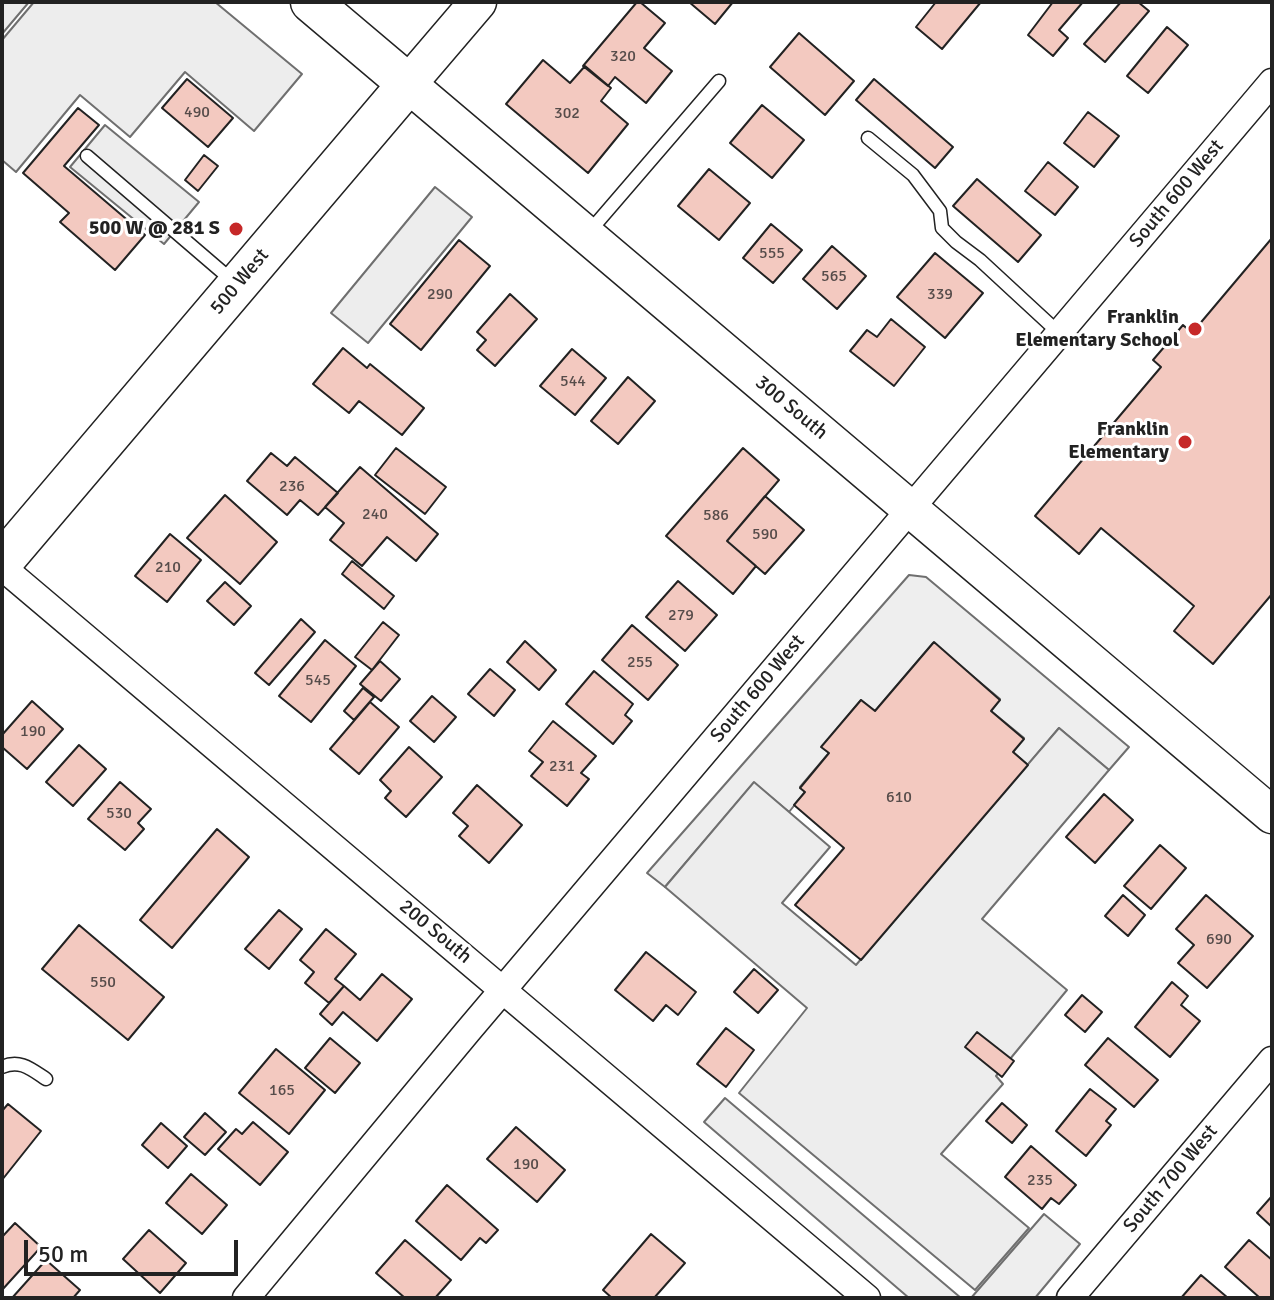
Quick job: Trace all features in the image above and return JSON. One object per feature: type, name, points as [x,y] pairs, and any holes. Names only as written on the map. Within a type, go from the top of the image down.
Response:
[{"type":"main road","name":"300 South","points":[[311,2],[408,84]]},
{"type":"main road","name":"500 West","points":[[2,564],[408,84]]},
{"type":"street","name":"500 West","points":[[408,84],[478,2]]},
{"type":"street","name":"South 600 West","points":[[246,1298],[503,989],[1272,82]]},
{"type":"street","name":"300 South","points":[[408,84],[1272,815]]},
{"type":"street","name":"200 South","points":[[2,564],[867,1298]]},
{"type":"street","name":"South 700 West","points":[[1070,1298],[1272,1060]]},
{"type":"lane","points":[[587,235],[719,81]]},
{"type":"lane","points":[[868,138],[913,175],[940,211],[942,228],[1059,333]]},
{"type":"lane","points":[[87,156],[237,285]]},
{"type":"lane","points":[[2,1067],[12,1063],[23,1064],[46,1079]]},
{"type":"shaded area","points":[[2,2],[29,2],[2,34]]},
{"type":"shaded area","points":[[34,2],[215,2],[302,74],[254,131],[185,72],[130,137],[80,95],[16,172],[2,160],[2,40]]},
{"type":"shaded area","points":[[105,125],[199,202],[164,244],[70,167]]},
{"type":"shaded area","points":[[435,187],[472,217],[368,343],[331,313]]},
{"type":"shaded area","points":[[909,575],[926,577],[1129,747],[1109,770],[1059,728],[1028,765],[1013,752],[1024,738],[991,711],[1000,699],[933,643],[875,711],[861,700],[822,747],[829,753],[800,787],[805,792],[789,812],[754,783],[665,887],[647,873]]},
{"type":"shaded area","points":[[1059,728],[1109,770],[982,919],[1067,990],[996,1076],[1003,1084],[941,1154],[1029,1228],[975,1290],[739,1093],[807,1008],[665,887],[754,782],[830,847],[782,903],[856,965]]},
{"type":"shaded area","points":[[725,1098],[961,1298],[909,1298],[704,1122]]},
{"type":"shaded area","points":[[1044,1214],[1080,1244],[1035,1298],[971,1298]]},
{"type":"building","points":[[637,2],[665,23],[644,48],[672,71],[646,103],[615,77],[608,86],[583,66]]},
{"type":"building","points":[[689,2],[733,2],[715,24]]},
{"type":"building","points":[[936,2],[981,2],[942,49],[916,27]]},
{"type":"building","points":[[1053,2],[1083,2],[1059,30],[1068,38],[1053,56],[1028,35]]},
{"type":"building","points":[[1121,2],[1138,2],[1149,11],[1105,62],[1084,44]]},
{"type":"building","points":[[1167,27],[1188,45],[1148,93],[1127,76]]},
{"type":"building","points":[[799,33],[854,81],[825,115],[770,67]]},
{"type":"building","points":[[543,60],[570,83],[585,66],[611,88],[601,101],[628,124],[588,173],[506,104]]},
{"type":"building","points":[[187,79],[233,118],[208,147],[162,108]]},
{"type":"building","points":[[874,79],[953,147],[935,168],[856,100]]},
{"type":"building","points":[[762,105],[804,140],[772,178],[730,143]]},
{"type":"building","points":[[78,108],[99,125],[64,166],[145,235],[115,270],[60,222],[69,213],[23,173]]},
{"type":"building","points":[[1088,112],[1119,136],[1094,167],[1064,143]]},
{"type":"building","points":[[204,155],[218,166],[198,191],[185,180]]},
{"type":"building","points":[[1048,162],[1078,187],[1055,215],[1025,191]]},
{"type":"building","points":[[709,169],[750,203],[719,240],[678,206]]},
{"type":"building","points":[[977,179],[1041,235],[1018,262],[953,206]]},
{"type":"building","points":[[771,224],[802,250],[773,283],[743,258]]},
{"type":"building","name":"Franklin Elementary","points":[[1272,238],[1272,594],[1213,664],[1174,631],[1194,606],[1101,528],[1079,554],[1035,516],[1161,367],[1153,360],[1183,325],[1192,333]]},
{"type":"building","points":[[459,240],[490,266],[421,350],[390,324]]},
{"type":"building","points":[[832,246],[866,276],[837,309],[803,279]]},
{"type":"building","points":[[935,253],[983,293],[945,338],[897,297]]},
{"type":"building","points":[[510,294],[537,319],[495,366],[477,350],[486,340],[477,332]]},
{"type":"building","points":[[891,319],[925,347],[894,386],[850,351],[867,330],[877,337]]},
{"type":"building","points":[[343,348],[367,368],[370,364],[424,408],[402,435],[359,401],[349,413],[313,384]]},
{"type":"building","points":[[572,349],[606,378],[575,415],[540,386]]},
{"type":"building","points":[[628,377],[655,401],[618,444],[591,421]]},
{"type":"building","points":[[396,448],[446,487],[425,514],[375,475]]},
{"type":"building","points":[[743,448],[779,480],[727,541],[756,566],[733,594],[666,536]]},
{"type":"building","points":[[271,453],[287,466],[295,457],[338,493],[318,515],[300,500],[287,515],[247,481]]},
{"type":"building","points":[[360,467],[438,534],[416,561],[387,537],[362,566],[330,540],[344,523],[325,507]]},
{"type":"building","points":[[225,495],[277,542],[240,584],[187,538]]},
{"type":"building","points":[[765,496],[804,530],[765,574],[727,541]]},
{"type":"building","points":[[170,534],[201,560],[167,602],[135,576]]},
{"type":"building","points":[[352,561],[394,596],[384,609],[342,574]]},
{"type":"building","points":[[678,581],[717,615],[685,651],[646,617]]},
{"type":"building","points":[[225,582],[251,606],[234,625],[207,601]]},
{"type":"building","points":[[301,619],[315,632],[269,685],[255,673]]},
{"type":"building","points":[[383,622],[399,635],[372,670],[355,657]]},
{"type":"building","points":[[632,625],[678,665],[648,700],[602,660]]},
{"type":"building","points":[[325,640],[356,666],[311,722],[279,696]]},
{"type":"building","points":[[525,641],[556,670],[539,690],[507,662]]},
{"type":"building","points":[[934,642],[1000,700],[991,711],[1024,739],[1013,752],[1028,765],[861,960],[795,905],[844,848],[794,805],[805,792],[800,788],[829,753],[821,747],[861,700],[875,711]]},
{"type":"building","points":[[380,661],[400,679],[381,701],[360,684]]},
{"type":"building","points":[[490,669],[515,690],[494,716],[468,694]]},
{"type":"building","points":[[594,671],[633,704],[625,715],[632,721],[613,744],[566,704]]},
{"type":"building","points":[[363,688],[374,697],[354,720],[344,711]]},
{"type":"building","points":[[432,696],[456,717],[434,742],[410,721]]},
{"type":"building","points":[[32,701],[63,729],[27,769],[2,747],[2,735]]},
{"type":"building","points":[[370,702],[399,727],[359,774],[330,749]]},
{"type":"building","points":[[553,721],[596,756],[581,773],[589,779],[567,806],[531,776],[543,762],[529,751]]},
{"type":"building","points":[[79,745],[106,769],[73,806],[46,782]]},
{"type":"building","points":[[409,747],[442,777],[406,817],[385,798],[391,791],[380,780]]},
{"type":"building","points":[[120,782],[151,809],[138,823],[144,829],[125,850],[88,819]]},
{"type":"building","points":[[477,785],[522,825],[489,863],[459,836],[468,826],[453,813]]},
{"type":"building","points":[[1104,794],[1133,820],[1095,863],[1066,837]]},
{"type":"building","points":[[217,829],[249,857],[172,948],[140,920]]},
{"type":"building","points":[[1160,845],[1186,868],[1151,909],[1124,886]]},
{"type":"building","points":[[1123,895],[1145,915],[1128,936],[1105,916]]},
{"type":"building","points":[[1206,895],[1253,936],[1207,988],[1178,963],[1194,945],[1176,929]]},
{"type":"building","points":[[279,910],[302,929],[269,969],[245,949]]},
{"type":"building","points":[[79,925],[164,997],[128,1040],[42,969]]},
{"type":"building","points":[[326,929],[356,954],[335,979],[344,986],[329,1003],[305,983],[314,972],[300,960]]},
{"type":"building","points":[[646,952],[696,992],[678,1015],[666,1005],[653,1021],[615,990]]},
{"type":"building","points":[[754,969],[778,990],[758,1013],[734,992]]},
{"type":"building","points":[[382,974],[412,999],[377,1041],[343,1012],[332,1025],[320,1014],[344,986],[360,1000]]},
{"type":"building","points":[[1172,982],[1188,996],[1181,1005],[1200,1021],[1170,1057],[1135,1027]]},
{"type":"building","points":[[1082,995],[1102,1012],[1085,1032],[1065,1015]]},
{"type":"building","points":[[726,1028],[754,1050],[726,1087],[697,1064]]},
{"type":"building","points":[[977,1032],[1014,1061],[1002,1077],[965,1047]]},
{"type":"building","points":[[330,1038],[360,1063],[335,1093],[305,1068]]},
{"type":"building","points":[[1108,1038],[1158,1080],[1134,1107],[1085,1065]]},
{"type":"building","points":[[276,1049],[325,1090],[289,1134],[239,1093]]},
{"type":"building","points":[[1090,1089],[1116,1109],[1106,1121],[1111,1125],[1086,1156],[1056,1131]]},
{"type":"building","points":[[1002,1103],[1027,1125],[1012,1143],[986,1121]]},
{"type":"building","points":[[8,1104],[41,1131],[2,1180],[2,1111]]},
{"type":"building","points":[[205,1113],[226,1132],[205,1155],[184,1137]]},
{"type":"building","points":[[253,1122],[288,1152],[260,1185],[218,1149],[236,1129],[242,1134]]},
{"type":"building","points":[[161,1123],[187,1146],[168,1168],[142,1145]]},
{"type":"building","points":[[516,1127],[565,1170],[537,1202],[487,1159]]},
{"type":"building","points":[[1031,1146],[1076,1185],[1059,1204],[1051,1198],[1042,1209],[1005,1177]]},
{"type":"building","points":[[191,1174],[227,1205],[202,1234],[166,1203]]},
{"type":"building","points":[[447,1185],[498,1230],[486,1243],[480,1238],[461,1260],[416,1221]]},
{"type":"building","points":[[1272,1196],[1272,1227],[1257,1213]]},
{"type":"building","points":[[15,1223],[41,1247],[2,1290],[2,1237]]},
{"type":"building","points":[[149,1230],[186,1263],[160,1293],[123,1259]]},
{"type":"building","points":[[651,1234],[685,1263],[654,1298],[612,1298],[603,1290]]},
{"type":"building","points":[[405,1240],[451,1280],[435,1298],[405,1298],[376,1273]]},
{"type":"building","points":[[1249,1240],[1272,1260],[1272,1298],[1260,1298],[1225,1267]]},
{"type":"building","points":[[46,1260],[80,1290],[73,1298],[12,1298]]},
{"type":"building","points":[[1201,1275],[1228,1298],[1181,1298]]},
{"type":"place","name":"500 W @ 281 S","points":[[236,229]]},
{"type":"place","name":"Franklin Elementary School","points":[[1195,329]]},
{"type":"place","name":"Franklin Elementary","points":[[1185,442]]}]
